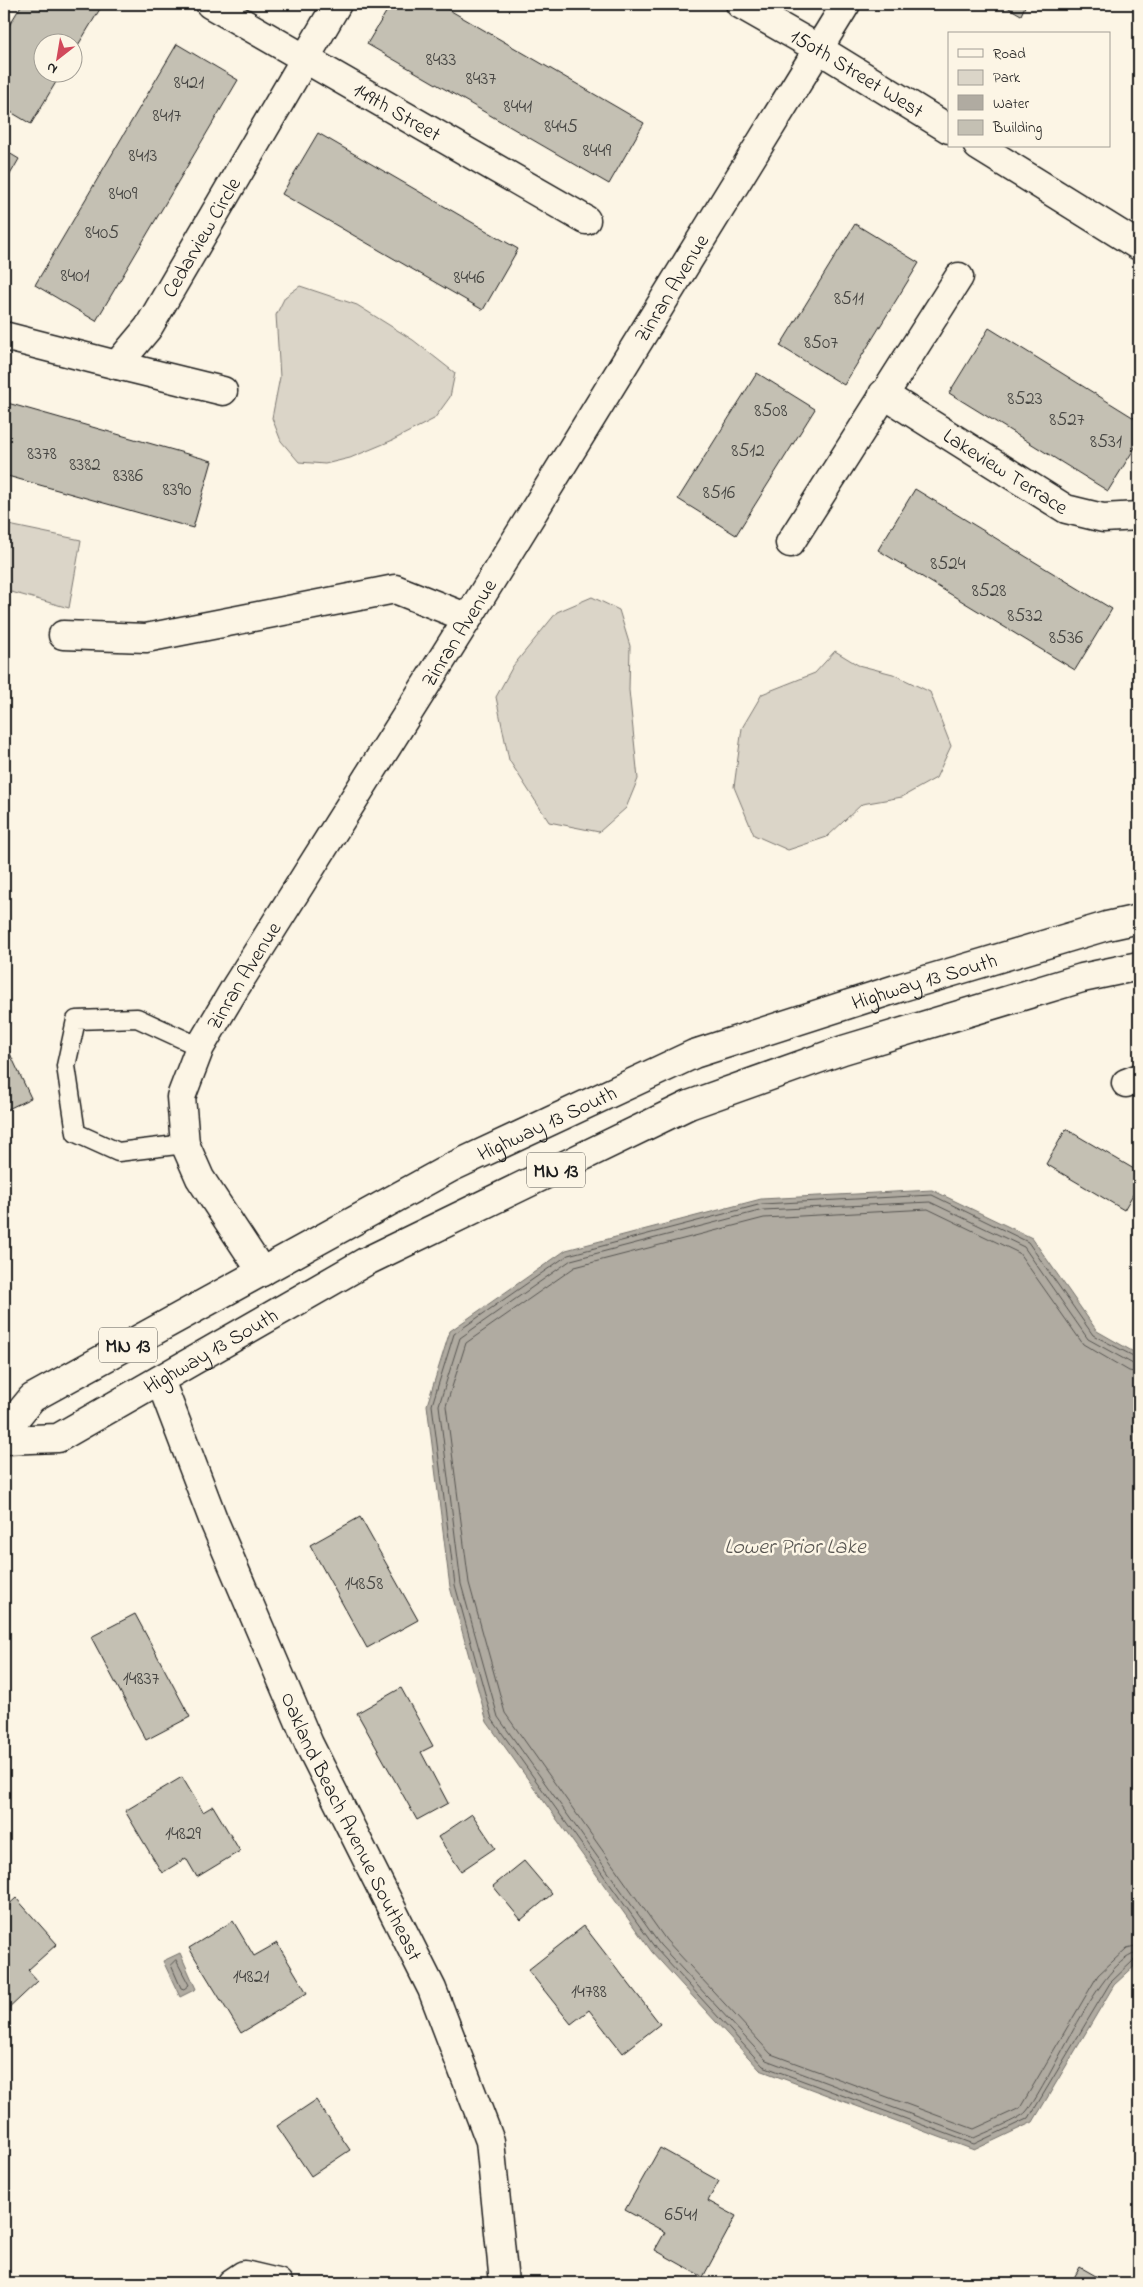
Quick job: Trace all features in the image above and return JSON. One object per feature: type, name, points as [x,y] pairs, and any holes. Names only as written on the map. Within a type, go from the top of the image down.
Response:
[{"type":"street","name":"149th Street","points":[[210,4],[586,220]]},
{"type":"street","name":"Cedarview Circle","points":[[117,365],[148,328],[337,4]]},
{"type":"street","name":"150th Street West","points":[[740,4],[819,49],[948,128]]},
{"type":"street","name":"Zinran Avenue","points":[[262,1272],[200,1178],[185,1144],[181,1097],[200,1047],[235,988],[468,618],[846,4]]},
{"type":"street","points":[[981,148],[1139,246]]},
{"type":"street","points":[[790,543],[959,277]]},
{"type":"street","points":[[4,336],[223,391]]},
{"type":"street","name":"Lakeview Terrace","points":[[883,394],[1066,509],[1103,518],[1139,516]]},
{"type":"street","points":[[63,635],[146,638],[394,589],[468,618]]},
{"type":"street","name":"Highway 13 South","points":[[4,1432],[32,1398],[452,1167],[694,1054],[902,987],[1107,926],[1139,919]]},
{"type":"street","name":"Highway 13 South","points":[[4,1440],[58,1438],[365,1262],[689,1105],[852,1047],[1082,978],[1139,966]]},
{"type":"street","name":"Oakland Beach Avenue Southeast","points":[[160,1380],[213,1519],[309,1744],[432,1989],[490,2141],[504,2283]]},
{"type":"street","points":[[238,2279],[278,2283]]},
{"type":"lane","points":[[185,1144],[118,1152],[76,1133],[66,1066],[76,1020],[137,1018],[200,1047]]},
{"type":"green space","points":[[300,286],[357,305],[413,340],[455,373],[450,397],[434,419],[393,440],[350,458],[325,464],[299,462],[281,441],[272,418],[280,377],[276,315],[285,297]]},
{"type":"green space","points":[[4,524],[81,540],[69,608],[4,590]]},
{"type":"green space","points":[[592,597],[619,610],[630,646],[629,690],[638,779],[626,808],[599,832],[549,822],[509,760],[496,697],[513,666],[557,612]]},
{"type":"green space","points":[[835,651],[858,665],[893,674],[930,692],[951,746],[936,778],[902,797],[862,804],[827,837],[788,850],[754,835],[734,787],[742,728],[762,694],[815,673]]},
{"type":"water","name":"Lower Prior Lake","points":[[932,1190],[1032,1238],[1097,1331],[1139,1355],[1139,1962],[1114,1985],[1033,2122],[974,2150],[760,2070],[652,1952],[487,1722],[450,1587],[427,1405],[450,1331],[566,1250],[761,1199]]},
{"type":"water","points":[[180,1953],[196,1989],[180,1997],[163,1961]]},
{"type":"building","points":[[22,4],[103,4],[82,39],[82,32],[32,32],[32,82],[56,82],[31,124],[4,108],[4,34]]},
{"type":"building","points":[[391,4],[439,4],[644,123],[609,184],[367,44]]},
{"type":"building","points":[[1002,4],[1026,4],[1021,15]]},
{"type":"building","points":[[177,44],[238,80],[96,321],[35,285]]},
{"type":"building","points":[[318,133],[518,249],[483,310],[282,194]]},
{"type":"building","points":[[4,150],[19,159],[4,185]]},
{"type":"building","points":[[855,224],[919,263],[844,385],[780,346]]},
{"type":"building","points":[[989,328],[1139,421],[1139,441],[1108,491],[949,393]]},
{"type":"building","points":[[757,373],[815,409],[736,535],[678,499]]},
{"type":"building","points":[[4,402],[212,461],[193,528],[4,475]]},
{"type":"building","points":[[915,489],[1112,609],[1075,670],[878,550]]},
{"type":"building","points":[[4,1041],[31,1098],[4,1111]]},
{"type":"building","points":[[1066,1129],[1139,1172],[1139,1184],[1124,1210],[1046,1164]]},
{"type":"building","points":[[360,1517],[418,1620],[367,1648],[310,1545]]},
{"type":"building","points":[[135,1614],[190,1717],[146,1740],[91,1637]]},
{"type":"building","points":[[401,1688],[433,1746],[421,1752],[448,1803],[417,1820],[357,1713]]},
{"type":"building","points":[[182,1777],[203,1812],[213,1806],[240,1851],[197,1877],[186,1858],[162,1873],[125,1811]]},
{"type":"building","points":[[472,1814],[495,1848],[461,1871],[438,1837]]},
{"type":"building","points":[[524,1861],[552,1894],[521,1920],[493,1886]]},
{"type":"building","points":[[16,1898],[57,1944],[28,1970],[38,1981],[4,2013],[4,1909]]},
{"type":"building","points":[[233,1921],[254,1956],[277,1943],[307,1993],[241,2033],[189,1948]]},
{"type":"building","points":[[584,1926],[660,2024],[623,2053],[589,2010],[571,2024],[528,1970]]},
{"type":"building","points":[[316,2100],[350,2150],[311,2176],[277,2126]]},
{"type":"building","points":[[660,2148],[719,2181],[708,2201],[736,2216],[703,2277],[655,2250],[665,2232],[625,2210]]},
{"type":"building","points":[[1080,2267],[1103,2280],[1101,2283],[1071,2283]]}]
